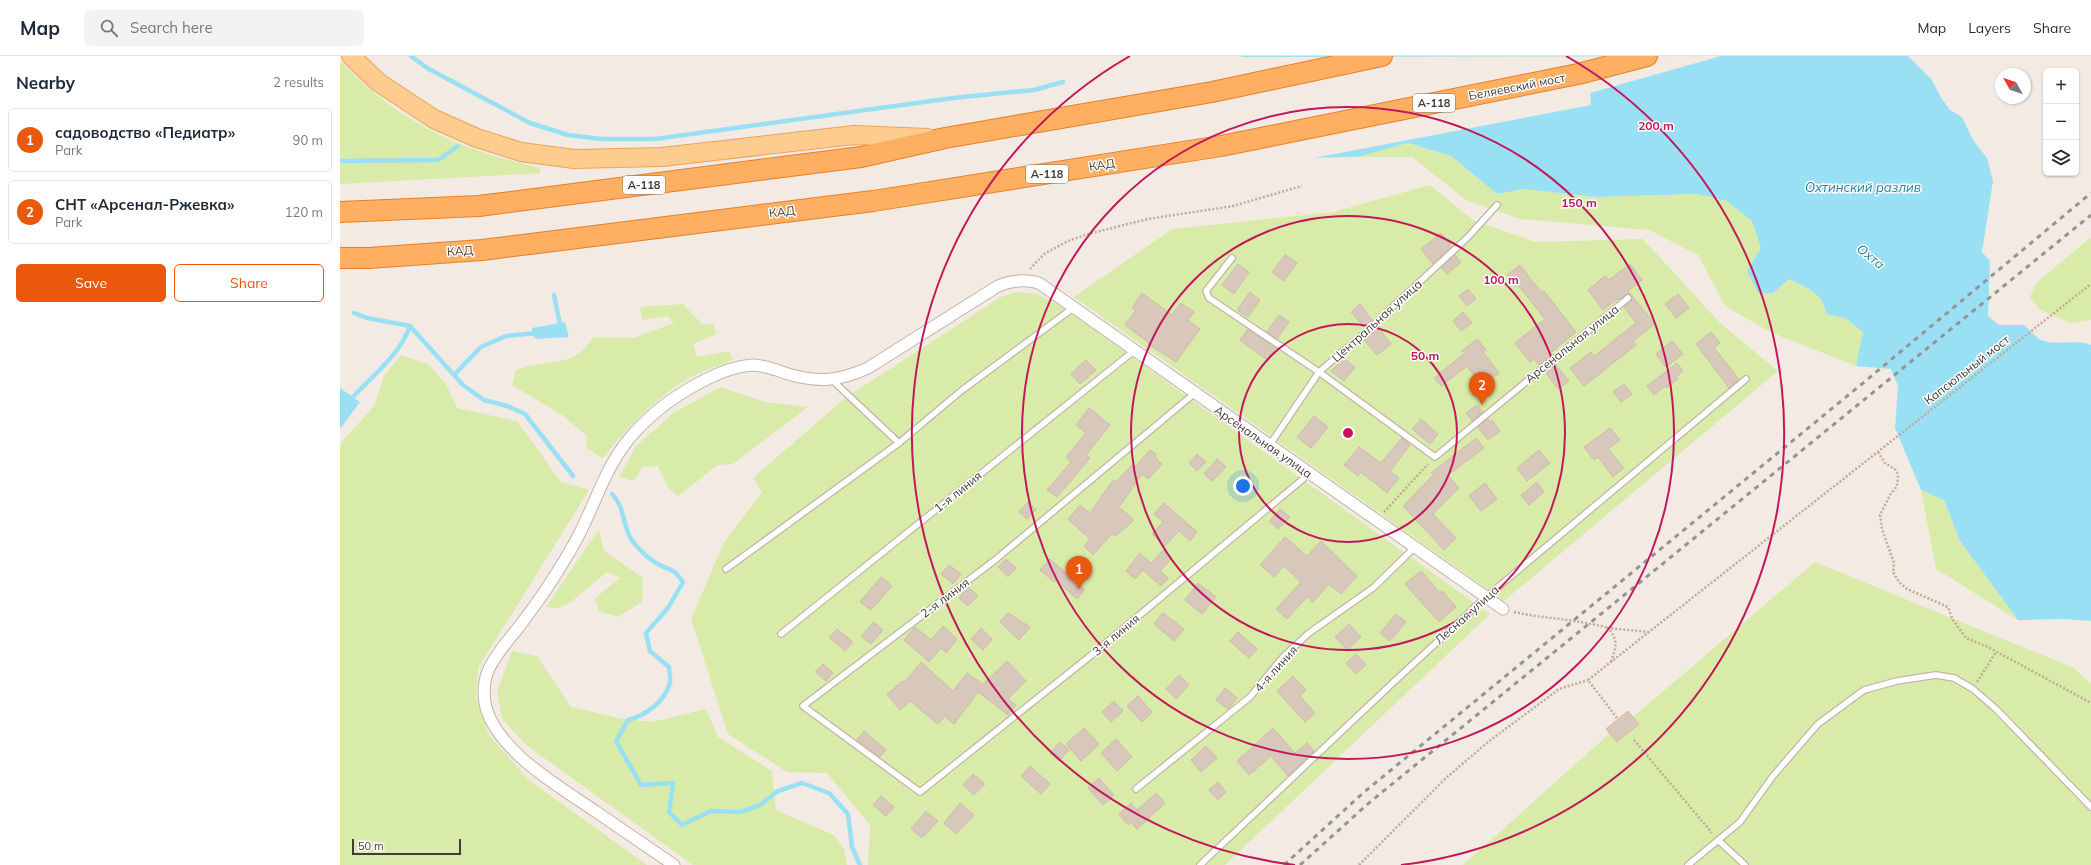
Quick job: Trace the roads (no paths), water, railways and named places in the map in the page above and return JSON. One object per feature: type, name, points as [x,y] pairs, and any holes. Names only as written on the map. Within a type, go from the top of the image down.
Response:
[{"type":"highway","name":"А-118","points":[[340,212],[479,206],[861,157],[945,138],[1212,92],[1382,56]]},
{"type":"highway","name":"Беляевский мост","points":[[1221,146],[1578,74],[1647,56]]},
{"type":"highway","name":"КАД","points":[[340,258],[369,258],[482,250],[873,201],[1221,146]]},
{"type":"main road","points":[[351,56],[378,82],[434,119],[477,138],[521,152],[574,159],[662,158],[854,135],[945,138]]},
{"type":"main road","points":[[340,262],[369,258]]},
{"type":"street","name":"Арсенальная улица","points":[[832,380],[849,376],[868,368],[998,286],[1009,281],[1021,280],[1039,284],[1503,609]]},
{"type":"street","points":[[674,865],[547,778],[514,751],[493,724],[487,710],[484,696],[488,671],[494,659],[525,619],[571,551],[586,522],[606,472],[634,432],[655,413],[685,392],[709,378],[735,368],[752,365],[764,366],[814,380],[832,380]]},
{"type":"lane","name":"Центральная улица","points":[[1269,446],[1319,372],[1370,328],[1467,238],[1497,205]]},
{"type":"lane","points":[[1232,258],[1206,291],[1209,298],[1319,372]]},
{"type":"lane","name":"Арсенальная улица","points":[[1319,372],[1435,457],[1628,298]]},
{"type":"lane","points":[[726,569],[899,443],[961,391],[1074,308]]},
{"type":"lane","name":"1-я линия","points":[[781,634],[1135,350]]},
{"type":"lane","name":"Лесная улица","points":[[1200,865],[1398,678],[1486,598],[1746,379]]},
{"type":"lane","points":[[832,380],[899,443]]},
{"type":"lane","name":"2-я линия","points":[[920,792],[803,706],[995,560],[1194,393]]},
{"type":"lane","name":"3-я линия","points":[[920,792],[1094,653],[1309,474]]},
{"type":"lane","name":"4-я линия","points":[[1136,789],[1250,697],[1283,657],[1309,633],[1373,588],[1414,548]]},
{"type":"lane","points":[[1688,865],[1740,822],[1773,776],[1818,724],[1864,690],[1897,681],[1936,675],[1954,678],[1973,689],[1997,710],[2091,807]]},
{"type":"lane","points":[[1719,840],[1745,865]]},
{"type":"water","name":"Охтинский разлив","points":[[1241,56],[1908,56],[1932,80],[1940,96],[1950,110],[1962,117],[1973,140],[1987,158],[1993,181],[1982,252],[1990,261],[1988,316],[1999,325],[2024,325],[2039,339],[2047,342],[2085,343],[2091,345],[2091,621],[2065,619],[2018,620],[1960,541],[1944,500],[1921,490],[1895,428],[1898,386],[1891,369],[1856,366],[1863,332],[1845,318],[1826,314],[1822,301],[1807,288],[1789,279],[1773,293],[1758,293],[1747,271],[1761,248],[1752,221],[1727,201],[1697,194],[1595,197],[1524,189],[1497,194],[1451,156],[1408,143],[1357,157],[1303,158],[1261,82]]},
{"type":"water","points":[[565,322],[569,337],[536,339],[532,334],[532,328]]},
{"type":"water","points":[[340,388],[360,402],[341,428],[340,427]]},
{"type":"waterway","points":[[411,56],[427,68],[530,123],[568,135],[602,139],[655,139],[953,98],[1034,90],[1063,82]]},
{"type":"waterway","points":[[340,161],[438,160],[458,146]]},
{"type":"waterway","points":[[554,295],[561,329]]},
{"type":"waterway","points":[[354,313],[367,318],[410,326],[463,385],[484,400],[507,406],[525,414],[573,476]]},
{"type":"waterway","points":[[340,400],[346,405],[382,368],[405,338],[410,326]]},
{"type":"waterway","points":[[454,375],[481,347],[506,336],[538,333]]},
{"type":"waterway","points":[[612,494],[620,505],[627,531],[633,542],[649,559],[673,571],[683,582],[668,608],[646,633],[650,651],[669,667],[670,683],[664,696],[654,707],[642,715],[628,720],[616,741],[641,785],[673,783],[669,812],[682,825],[711,811],[741,812],[760,805],[778,791],[802,783],[829,793],[848,814],[852,847],[860,865]]},
{"type":"railway","points":[[1284,865],[1363,793],[1857,388],[2091,193]]},
{"type":"railway","points":[[1300,865],[1370,802],[2091,215]]},
{"type":"place","name":"СНТ «Арсенал-Ржевка»","points":[[1482,405]]},
{"type":"place","name":"садоводство «Педиатр»","points":[[1079,589]]},
{"type":"water label","name":"Охта","points":[[1871,256]]}]
